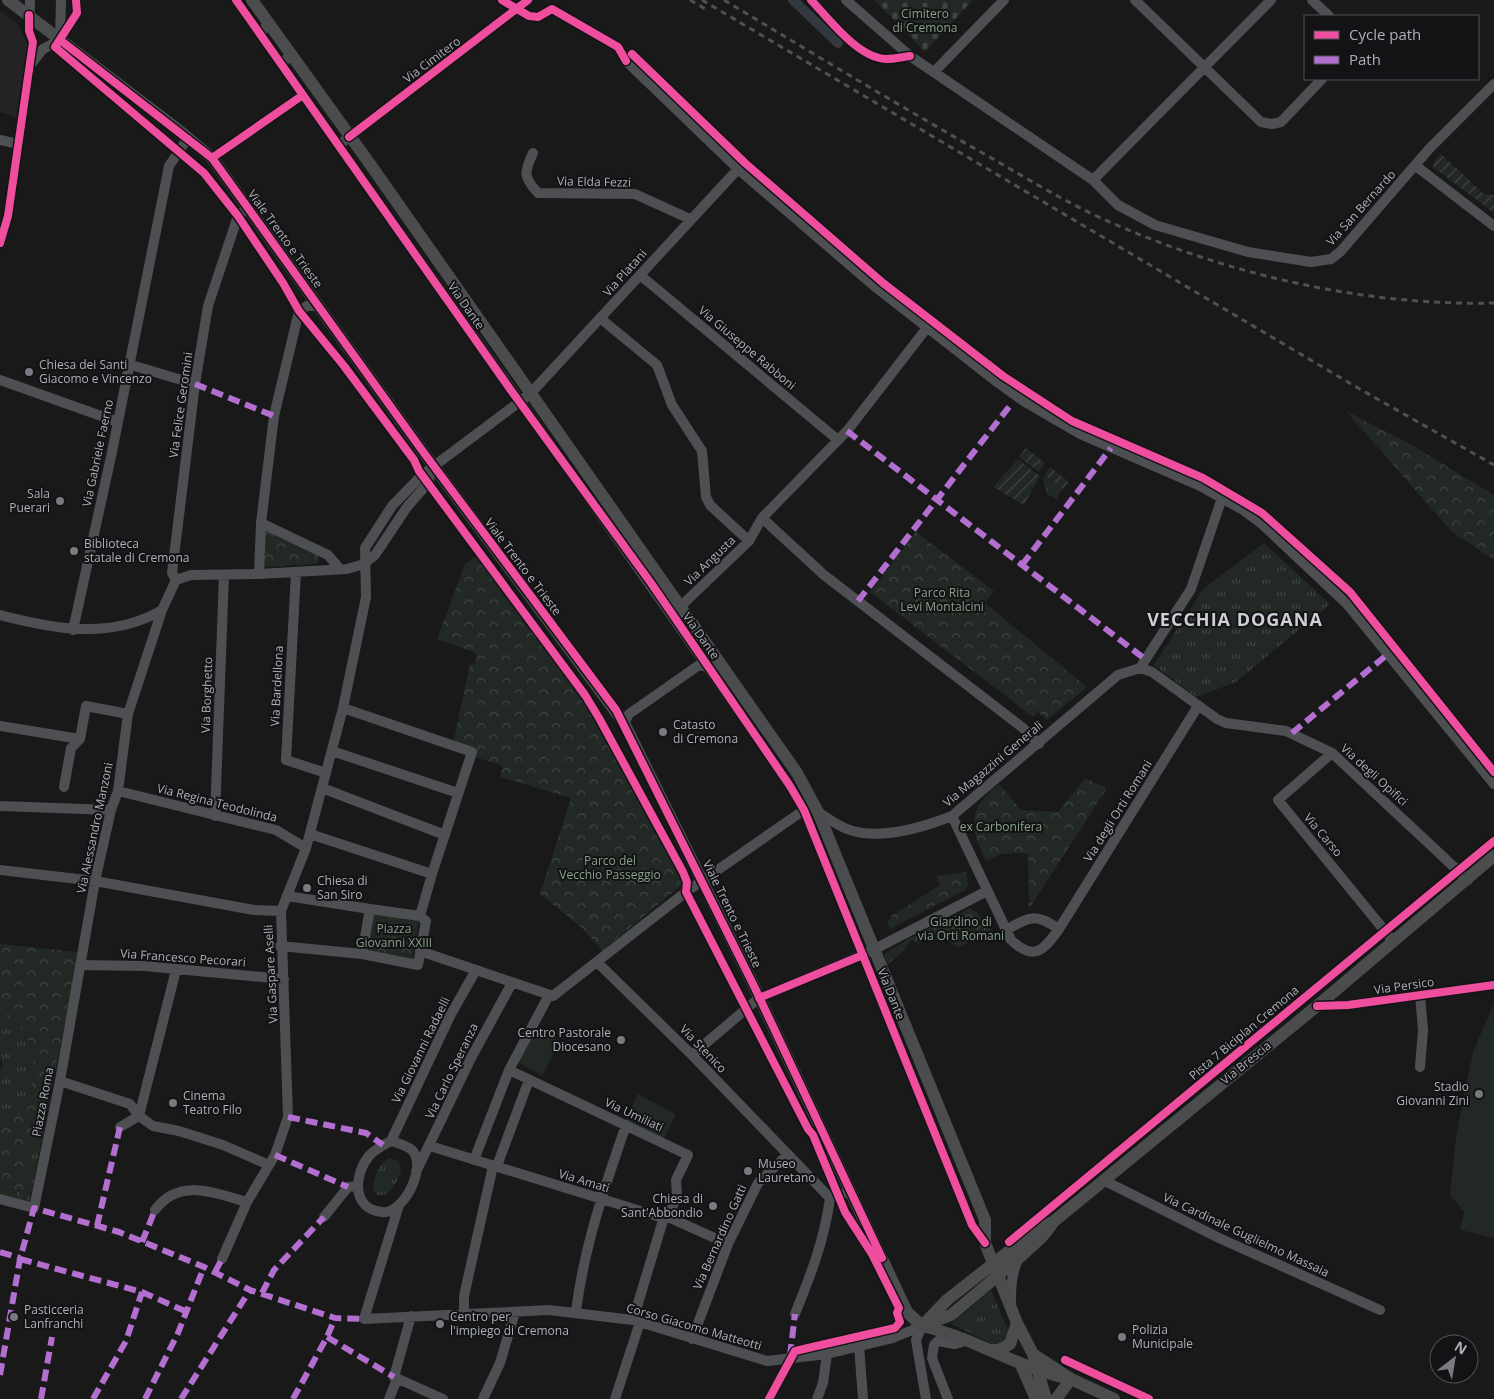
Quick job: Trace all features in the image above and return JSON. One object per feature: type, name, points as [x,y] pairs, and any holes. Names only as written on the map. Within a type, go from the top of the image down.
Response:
[{"type":"main road","name":"Viale Trento e Trieste","points":[[8,0],[212,158],[434,466],[616,710],[704,882],[907,1312],[922,1326]]},
{"type":"main road","name":"Via Dante","points":[[252,0],[265,28],[287,59],[321,96],[525,398],[618,518],[797,773],[818,812],[868,953],[907,1030],[985,1220],[985,1243],[1017,1323],[1033,1354],[1046,1399]]},
{"type":"main road","name":"Via Brescia","points":[[922,1326],[947,1300],[1036,1230],[1053,1222],[1317,1006],[1494,856]]},
{"type":"main road","points":[[922,1326],[951,1314],[1020,1257],[1042,1237],[1053,1222]]},
{"type":"main road","points":[[990,1350],[999,1350],[1010,1344],[1017,1323]]},
{"type":"main road","points":[[922,1326],[946,1331],[1021,1365],[1071,1379],[1114,1399]]},
{"type":"main road","points":[[1033,1354],[1071,1379]]},
{"type":"main road","points":[[1021,1365],[1036,1399]]},
{"type":"main road","points":[[1056,1399],[1071,1379]]},
{"type":"street","points":[[0,243],[8,216],[30,68],[33,42],[29,31],[30,0]]},
{"type":"street","points":[[30,68],[42,48],[60,40],[61,0]]},
{"type":"street","name":"Via Cimitero","points":[[349,137],[528,0]]},
{"type":"street","points":[[811,0],[849,40],[866,53],[885,59],[910,56]]},
{"type":"street","points":[[846,0],[910,56],[934,72],[1004,0]]},
{"type":"street","points":[[1135,0],[1262,122],[1272,124],[1281,122],[1321,80]]},
{"type":"street","points":[[1093,180],[1271,0]]},
{"type":"street","points":[[1312,0],[1328,15]]},
{"type":"street","points":[[626,61],[738,169],[926,328],[997,382],[1054,420],[1080,434],[1222,498],[1262,524],[1340,596],[1494,784]]},
{"type":"street","name":"Via San Bernardo","points":[[934,72],[1093,180],[1118,205],[1155,225],[1248,252],[1311,262],[1330,259],[1341,251],[1416,166],[1428,149],[1494,84]]},
{"type":"street","points":[[212,158],[304,95],[321,96]]},
{"type":"street","name":"Via Dante","points":[[304,95],[338,145],[525,398],[600,512],[790,786],[804,810],[868,953],[888,1017],[972,1225],[985,1243]]},
{"type":"street","points":[[338,145],[349,137]]},
{"type":"street","name":"Via Gabriele Faerno","points":[[73,630],[118,422],[128,364],[169,166],[188,138]]},
{"type":"street","points":[[0,140],[18,144]]},
{"type":"street","name":"Via Elda Fezzi","points":[[533,153],[526,169],[528,183],[538,193],[635,194],[690,219]]},
{"type":"street","points":[[1416,166],[1493,224]]},
{"type":"street","name":"Via Platani","points":[[434,466],[525,398],[738,169]]},
{"type":"street","name":"Via Felice Geromini","points":[[162,610],[176,580],[172,573],[195,384],[208,306],[238,216],[248,208]]},
{"type":"street","name":"Via Giuseppe Rabboni","points":[[640,275],[838,440]]},
{"type":"street","points":[[259,574],[261,523],[274,416],[299,311],[308,306],[319,306]]},
{"type":"street","name":"Via Angusta","points":[[600,318],[657,365],[672,405],[702,451],[706,497],[710,505],[749,541],[681,606]]},
{"type":"street","points":[[749,541],[762,518],[838,440],[926,328]]},
{"type":"street","points":[[128,364],[195,384]]},
{"type":"street","points":[[0,380],[118,422]]},
{"type":"street","name":"Via Gaspare Aselli","points":[[222,1259],[247,1202],[283,1137],[288,1117],[284,979],[280,946],[281,911],[306,848],[343,708],[366,597],[365,548],[387,513],[422,475],[434,466]]},
{"type":"street","points":[[1140,668],[1191,589],[1222,498]]},
{"type":"street","points":[[600,512],[618,518]]},
{"type":"street","points":[[762,518],[824,575],[1023,728],[1038,744]]},
{"type":"street","points":[[261,523],[328,555],[340,569]]},
{"type":"street","points":[[649,561],[650,582]]},
{"type":"street","points":[[176,580],[191,575],[296,572],[340,569],[364,564]]},
{"type":"street","name":"Via Bardellona","points":[[296,572],[286,760],[326,773]]},
{"type":"street","name":"Via Borghetto","points":[[215,816],[224,575]]},
{"type":"street","points":[[0,614],[73,630],[94,629],[146,619],[162,610]]},
{"type":"street","name":"Via Alessandro Manzoni","points":[[80,965],[95,880],[111,810],[118,792],[128,714],[162,610]]},
{"type":"street","points":[[616,710],[624,709],[696,660],[698,652]]},
{"type":"street","points":[[624,723],[629,714],[700,665],[708,667]]},
{"type":"street","name":"Via degli Opifici","points":[[1140,668],[1152,672],[1198,706],[1226,723],[1286,731],[1332,753],[1468,880]]},
{"type":"street","name":"Via Magazzini Generali","points":[[818,812],[845,828],[870,833],[920,828],[952,816],[1118,675],[1140,668]]},
{"type":"street","points":[[724,690],[747,700]]},
{"type":"street","points":[[64,787],[71,748],[80,739],[86,706],[128,714]]},
{"type":"street","name":"Via degli Orti Romani","points":[[952,816],[1006,930],[1017,945],[1036,952],[1047,946],[1059,929],[1198,706]]},
{"type":"street","points":[[343,708],[472,752],[420,916]]},
{"type":"street","points":[[0,726],[80,739]]},
{"type":"street","points":[[332,750],[458,793]]},
{"type":"street","name":"Via Carso","points":[[1332,753],[1278,800],[1394,941]]},
{"type":"street","points":[[322,788],[445,835]]},
{"type":"street","name":"Via Regina Teodolinda","points":[[118,792],[276,830],[306,848]]},
{"type":"street","points":[[0,806],[111,810]]},
{"type":"street","points":[[420,952],[553,996],[686,892],[704,882],[804,810]]},
{"type":"street","points":[[310,834],[432,874]]},
{"type":"street","points":[[0,870],[95,880],[254,910],[281,911]]},
{"type":"street","points":[[692,1055],[759,998],[868,953],[987,891]]},
{"type":"street","points":[[280,946],[362,954],[418,966],[426,921],[420,916],[287,896]]},
{"type":"street","points":[[362,954],[370,909]]},
{"type":"street","points":[[1006,930],[1032,917],[1044,919],[1059,929]]},
{"type":"street","name":"Via Stenico","points":[[598,962],[692,1055],[786,1156]]},
{"type":"street","name":"Via Francesco Pecorari","points":[[80,965],[144,966],[284,979]]},
{"type":"street","name":"Piazza Roma","points":[[0,1199],[34,1208],[60,1081],[80,965]]},
{"type":"street","points":[[120,1127],[139,1116],[176,970]]},
{"type":"street","name":"Via Giovanni Radaelli","points":[[391,1141],[450,1016],[476,970]]},
{"type":"street","name":"Via Carlo Speranza","points":[[416,1172],[471,1058],[512,983]]},
{"type":"street","points":[[1344,983],[1340,991],[1348,1005]]},
{"type":"street","name":"Via Persico","points":[[1317,1006],[1348,1005],[1494,985]]},
{"type":"street","points":[[474,1160],[509,1070],[549,995]]},
{"type":"street","points":[[1420,995],[1422,1030],[1420,1067]]},
{"type":"street","name":"Via Dante","points":[[888,1017],[907,1030]]},
{"type":"street","name":"Via Umiliati","points":[[509,1070],[688,1155],[676,1180],[677,1196],[666,1217]]},
{"type":"street","points":[[464,1313],[464,1296],[493,1166],[498,1163],[529,1080]]},
{"type":"street","points":[[60,1081],[130,1104],[139,1116],[153,1126],[179,1131],[223,1145],[269,1165]]},
{"type":"street","points":[[576,1312],[579,1284],[601,1199],[626,1125]]},
{"type":"street","points":[[391,1141],[405,1145],[412,1151],[416,1159],[416,1172],[414,1183],[399,1205],[385,1213],[375,1211],[359,1198],[357,1186],[367,1158],[374,1151],[391,1141]]},
{"type":"street","name":"Via Amati","points":[[430,1146],[666,1217],[728,1244]]},
{"type":"street","points":[[786,1156],[830,1198]]},
{"type":"street","name":"Via Bernardino Gatti","points":[[692,1339],[728,1244],[758,1183],[786,1156]]},
{"type":"street","name":"Via Cardinale Guglielmo Massaia","points":[[1103,1180],[1220,1238],[1380,1310]]},
{"type":"street","points":[[324,1218],[348,1187],[357,1186]]},
{"type":"street","points":[[155,1210],[164,1198],[188,1190],[206,1190],[247,1202]]},
{"type":"street","points":[[830,1198],[851,1191]]},
{"type":"street","points":[[795,1314],[817,1261],[826,1230],[830,1198]]},
{"type":"street","name":"Corso Giacomo Matteotti","points":[[399,1205],[364,1319],[549,1310],[576,1312],[637,1321],[767,1361],[790,1360],[827,1354],[904,1334],[922,1326]]},
{"type":"street","points":[[615,1399],[666,1217]]},
{"type":"street","points":[[1011,1308],[1011,1283],[1014,1268],[1020,1257]]},
{"type":"street","points":[[483,1399],[500,1363],[515,1312]]},
{"type":"street","points":[[389,1399],[411,1316]]},
{"type":"street","points":[[922,1326],[916,1340],[926,1399]]},
{"type":"street","points":[[948,1399],[932,1358],[934,1345],[938,1341],[955,1344],[969,1340]]},
{"type":"street","points":[[859,1346],[863,1399]]},
{"type":"street","points":[[817,1399],[823,1383],[827,1354]]},
{"type":"street","points":[[769,1399],[790,1360]]},
{"type":"street","points":[[923,1381],[939,1377]]},
{"type":"street","points":[[396,1378],[443,1399]]},
{"type":"shaded area","points":[[0,11],[17,23],[28,44],[16,117],[0,112]]},
{"type":"green space","name":"Cimitero di Cremona","points":[[874,0],[973,0],[925,52]]},
{"type":"green space","points":[[1441,154],[1484,194],[1494,195],[1494,213],[1433,167],[1434,161]]},
{"type":"green space","points":[[1346,411],[1410,444],[1494,495],[1494,560],[1451,531]]},
{"type":"green space","points":[[1026,448],[1045,463],[1039,472],[1019,457]]},
{"type":"green space","points":[[1018,459],[1040,476],[1024,505],[993,487]]},
{"type":"green space","points":[[1050,467],[1069,482],[1063,489],[1045,475]]},
{"type":"green space","points":[[1045,475],[1063,489],[1056,499],[1047,494],[1043,479]]},
{"type":"green space","points":[[264,530],[318,555],[319,561],[316,564],[264,567]]},
{"type":"green space","name":"Parco Rita Levi Montalcini","points":[[916,532],[994,591],[985,603],[1087,687],[1047,720],[1038,712],[1033,717],[870,592]]},
{"type":"green space","points":[[1264,543],[1330,604],[1236,682],[1196,697],[1154,665],[1203,589]]},
{"type":"green space","name":"Parco del Vecchio Passeggio","points":[[477,555],[597,720],[684,883],[602,951],[582,928],[540,894],[571,798],[500,777],[503,766],[475,757],[477,752],[453,743],[470,664],[475,665],[476,653],[437,639],[465,564]]},
{"type":"green space","name":"ex Carbonifera","points":[[1085,778],[1107,788],[1029,909],[1028,853],[1001,854],[986,861],[976,838],[974,828],[976,811],[981,802],[999,784],[1021,810],[1058,812]]},
{"type":"green space","points":[[966,872],[968,885],[965,890],[890,929],[887,921],[891,919],[891,916],[940,885],[936,876]]},
{"type":"green space","name":"Giardino di via Orti Romani","points":[[970,908],[976,912],[995,935],[990,938],[977,937],[958,948],[938,933],[918,944],[912,940],[887,965],[884,954],[910,938]]},
{"type":"green space","name":"Piazza Giovanni XXIII","points":[[374,913],[419,920],[413,958],[368,951]]},
{"type":"green space","points":[[0,944],[79,952],[46,1118],[39,1118],[28,1148],[26,1182],[30,1202],[24,1200],[19,1191],[0,1186],[0,1112],[28,1108],[33,1067],[29,1042],[23,1031],[14,1022],[0,1013]]},
{"type":"green space","name":"Stadio Giovanni Zini","points":[[1494,1003],[1494,1238],[1460,1230],[1464,1212],[1450,1195],[1456,1137],[1473,1052]]},
{"type":"green space","points":[[0,1013],[14,1022],[23,1031],[29,1042],[33,1067],[28,1108],[3,1113],[0,1112],[0,1071],[3,1064],[0,1059]]},
{"type":"green space","points":[[536,1028],[560,1042],[542,1076],[518,1062]]},
{"type":"green space","points":[[638,1094],[676,1114],[664,1139],[625,1120]]},
{"type":"green space","points":[[39,1118],[46,1118],[31,1194],[25,1175],[26,1155],[31,1136]]},
{"type":"green space","points":[[388,1158],[399,1161],[401,1170],[393,1188],[387,1194],[377,1195],[373,1190],[375,1176],[381,1165]]},
{"type":"green space","points":[[0,1186],[19,1191],[24,1200],[0,1194]]},
{"type":"green space","points":[[991,1290],[1008,1330],[1008,1341],[994,1345],[951,1324]]},
{"type":"waterway","points":[[793,0],[838,43]]},
{"type":"railway","points":[[690,0],[707,10]]},
{"type":"railway","points":[[702,0],[1358,388],[1494,465]]},
{"type":"railway","points":[[724,0],[1045,189],[1112,223],[1157,241],[1251,272],[1347,293],[1445,303],[1494,303]]},
{"type":"marked path","points":[[195,384],[274,416]]},
{"type":"marked path","points":[[858,601],[1012,403]]},
{"type":"marked path","points":[[847,431],[1145,659]]},
{"type":"marked path","points":[[1022,565],[1111,448]]},
{"type":"marked path","points":[[1292,733],[1388,654]]},
{"type":"marked path","points":[[288,1117],[366,1133],[383,1145]]},
{"type":"marked path","points":[[97,1226],[120,1127]]},
{"type":"marked path","points":[[275,1155],[348,1187]]},
{"type":"marked path","points":[[0,1375],[20,1259],[34,1208],[119,1232],[204,1267],[250,1290],[335,1318],[364,1319]]},
{"type":"marked path","points":[[142,1242],[155,1210]]},
{"type":"marked path","points":[[262,1293],[274,1270],[324,1217]]},
{"type":"marked path","points":[[0,1252],[20,1258]]},
{"type":"marked path","points":[[20,1259],[142,1292],[185,1311]]},
{"type":"marked path","points":[[215,1272],[222,1259]]},
{"type":"marked path","points":[[145,1399],[178,1333],[204,1267]]},
{"type":"marked path","points":[[181,1399],[250,1290]]},
{"type":"marked path","points":[[93,1399],[126,1341],[142,1292]]},
{"type":"marked path","points":[[790,1356],[795,1314]]},
{"type":"marked path","points":[[293,1399],[327,1337],[335,1318]]},
{"type":"marked path","points":[[41,1399],[52,1337]]},
{"type":"marked path","points":[[327,1337],[394,1377]]},
{"type":"cycle path","points":[[76,0],[77,13],[55,47],[204,173],[238,216],[283,283],[299,311],[344,366],[414,460],[419,471],[585,695],[683,872],[687,882],[686,892],[808,1129],[813,1135],[845,1212],[872,1254],[899,1308],[897,1313],[900,1322],[895,1328],[795,1351],[769,1399]]},
{"type":"cycle path","points":[[236,0],[510,389],[651,583],[790,786],[804,810],[972,1225],[985,1243]]},
{"type":"cycle path","points":[[502,0],[529,16],[538,17],[552,9],[618,47],[626,61]]},
{"type":"cycle path","points":[[349,137],[528,0]]},
{"type":"cycle path","points":[[811,0],[835,27],[865,52],[875,57],[886,59],[910,56]]},
{"type":"cycle path","points":[[0,243],[8,216],[33,42],[29,31],[29,15]]},
{"type":"cycle path","points":[[64,43],[212,158],[424,453],[616,710],[753,984],[882,1258]]},
{"type":"cycle path","points":[[632,54],[745,163],[883,283],[1003,376],[1072,421],[1203,478],[1262,513],[1350,592],[1494,772]]},
{"type":"cycle path","points":[[212,158],[303,95]]},
{"type":"cycle path","name":"Pista 7 Biciplan Cremona","points":[[1009,1242],[1494,841]]},
{"type":"cycle path","points":[[759,998],[863,955]]},
{"type":"cycle path","points":[[1317,1006],[1348,1005],[1494,985]]},
{"type":"cycle path","points":[[1065,1360],[1149,1399]]},
{"type":"place","name":"Chiesa dei Santi Giacomo e Vincenzo","points":[[29,372]]},
{"type":"place","name":"Sala Puerari","points":[[60,501]]},
{"type":"place","name":"Biblioteca statale di Cremona","points":[[74,551]]},
{"type":"place","name":"Catasto di Cremona","points":[[663,732]]},
{"type":"place","name":"Chiesa di San Siro","points":[[307,888]]},
{"type":"place","name":"Centro Pastorale Diocesano","points":[[621,1040]]},
{"type":"place","name":"Stadio Giovanni Zini","points":[[1479,1094]]},
{"type":"place","name":"Cinema Teatro Filo","points":[[173,1103]]},
{"type":"place","name":"Museo Lauretano","points":[[748,1171]]},
{"type":"place","name":"Chiesa di Sant'Abbondio","points":[[713,1206]]},
{"type":"place","name":"Pasticceria Lanfranchi","points":[[14,1317]]},
{"type":"place","name":"Centro per l'impiego di Cremona","points":[[440,1324]]},
{"type":"place","name":"Polizia Municipale","points":[[1122,1337]]},
{"type":"district","name":"VECCHIA DOGANA","points":[[1235,620]]}]
